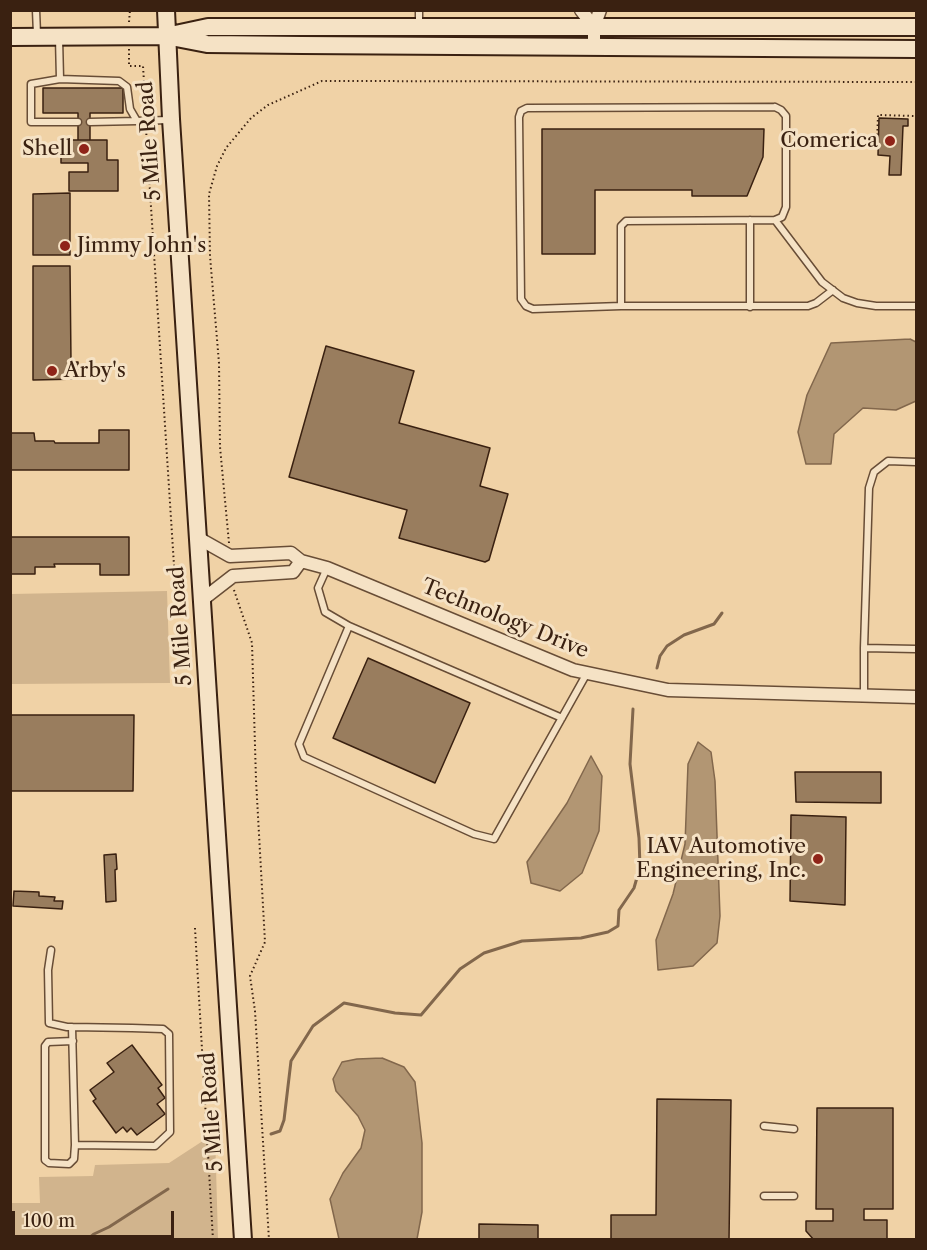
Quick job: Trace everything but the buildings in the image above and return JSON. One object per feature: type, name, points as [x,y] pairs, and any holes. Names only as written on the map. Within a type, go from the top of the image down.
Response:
[{"type":"main road","name":"5 Mile Road","points":[[166,10],[171,119],[243,1239]]},
{"type":"main road","points":[[10,38],[129,38],[166,36],[208,27],[419,19],[594,27],[916,27]]},
{"type":"main road","points":[[166,36],[207,44],[916,49]]},
{"type":"street","points":[[581,10],[594,27]]},
{"type":"street","points":[[594,47],[594,27],[600,10]]},
{"type":"street","points":[[198,538],[230,556]]},
{"type":"street","name":"Technology Drive","points":[[230,556],[291,553],[301,561],[327,567],[573,670],[668,690],[916,697]]},
{"type":"street","points":[[202,600],[232,576],[293,572],[301,561]]},
{"type":"lane","points":[[36,10],[37,38]]},
{"type":"lane","points":[[59,37],[60,79]]},
{"type":"lane","points":[[78,122],[31,122],[31,84],[60,79],[119,81],[127,87],[130,109],[137,121]]},
{"type":"lane","points":[[621,306],[622,223],[626,221],[776,220],[785,213],[786,116],[782,110],[775,107],[526,108],[521,111],[519,117],[521,298],[526,306],[533,309],[621,306],[808,306],[833,290]]},
{"type":"lane","points":[[90,122],[171,119]]},
{"type":"lane","points":[[750,220],[750,307]]},
{"type":"lane","points":[[776,220],[822,282],[843,298],[876,306],[916,306]]},
{"type":"lane","points":[[864,695],[869,488],[874,472],[888,460],[916,462]]},
{"type":"lane","points":[[327,567],[318,588],[325,612],[349,627],[562,718]]},
{"type":"lane","points":[[349,627],[299,744],[304,757],[474,834],[494,839],[587,673]]},
{"type":"lane","points":[[864,648],[916,649]]},
{"type":"lane","points":[[51,950],[48,970],[49,1023],[72,1027],[163,1029],[169,1034],[170,1132],[155,1146],[75,1145]]},
{"type":"lane","points":[[72,1027],[73,1041],[75,1145],[74,1159],[69,1164],[49,1163],[45,1160],[45,1046],[48,1042],[73,1041]]},
{"type":"lane","points":[[764,1126],[795,1129]]},
{"type":"lane","points":[[764,1196],[794,1196]]},
{"type":"path","points":[[130,10],[129,66],[143,66],[175,581]]},
{"type":"path","points":[[230,556],[220,447],[219,363],[210,256],[209,194],[217,166],[226,148],[251,118],[268,105],[322,81],[916,82]]},
{"type":"path","points":[[868,143],[877,144],[878,115],[916,116]]},
{"type":"path","points":[[232,576],[235,595],[252,643],[256,780],[265,942],[250,976],[255,1011],[269,1239]]},
{"type":"path","points":[[195,928],[213,1239]]},
{"type":"shaded area","points":[[910,339],[916,342],[916,401],[896,410],[863,408],[834,434],[831,464],[806,464],[798,432],[807,395],[831,343]]},
{"type":"shaded area","points":[[167,591],[170,683],[11,684],[11,594]]},
{"type":"shaded area","points":[[698,742],[711,752],[715,781],[720,916],[717,943],[693,966],[658,970],[656,940],[673,894],[685,844],[688,764]]},
{"type":"shaded area","points":[[591,756],[602,776],[599,831],[582,873],[560,891],[531,883],[527,862],[567,803]]},
{"type":"shaded area","points":[[382,1058],[404,1067],[415,1082],[422,1143],[422,1212],[417,1239],[339,1239],[330,1199],[343,1173],[361,1148],[365,1130],[358,1116],[336,1091],[333,1079],[342,1062]]},
{"type":"shaded area","points":[[215,1133],[218,1239],[11,1239],[11,1203],[40,1203],[39,1177],[93,1176],[95,1165],[169,1163]]},
{"type":"waterway","points":[[657,668],[660,656],[667,646],[684,635],[714,624],[722,613]]},
{"type":"waterway","points":[[271,1134],[280,1131],[284,1120],[291,1061],[313,1026],[344,1003],[395,1013],[421,1015],[460,969],[484,953],[522,941],[581,938],[608,932],[618,926],[619,910],[634,888],[640,867],[639,838],[630,764],[633,709]]},
{"type":"waterway","points":[[87,1240],[168,1189]]},
{"type":"place","name":"Comerica","points":[[890,141]]},
{"type":"place","name":"Shell","points":[[84,149]]},
{"type":"place","name":"Jimmy John's","points":[[65,246]]},
{"type":"place","name":"Arby's","points":[[52,371]]},
{"type":"place","name":"IAV Automotive Engineering, Inc.","points":[[818,859]]}]
